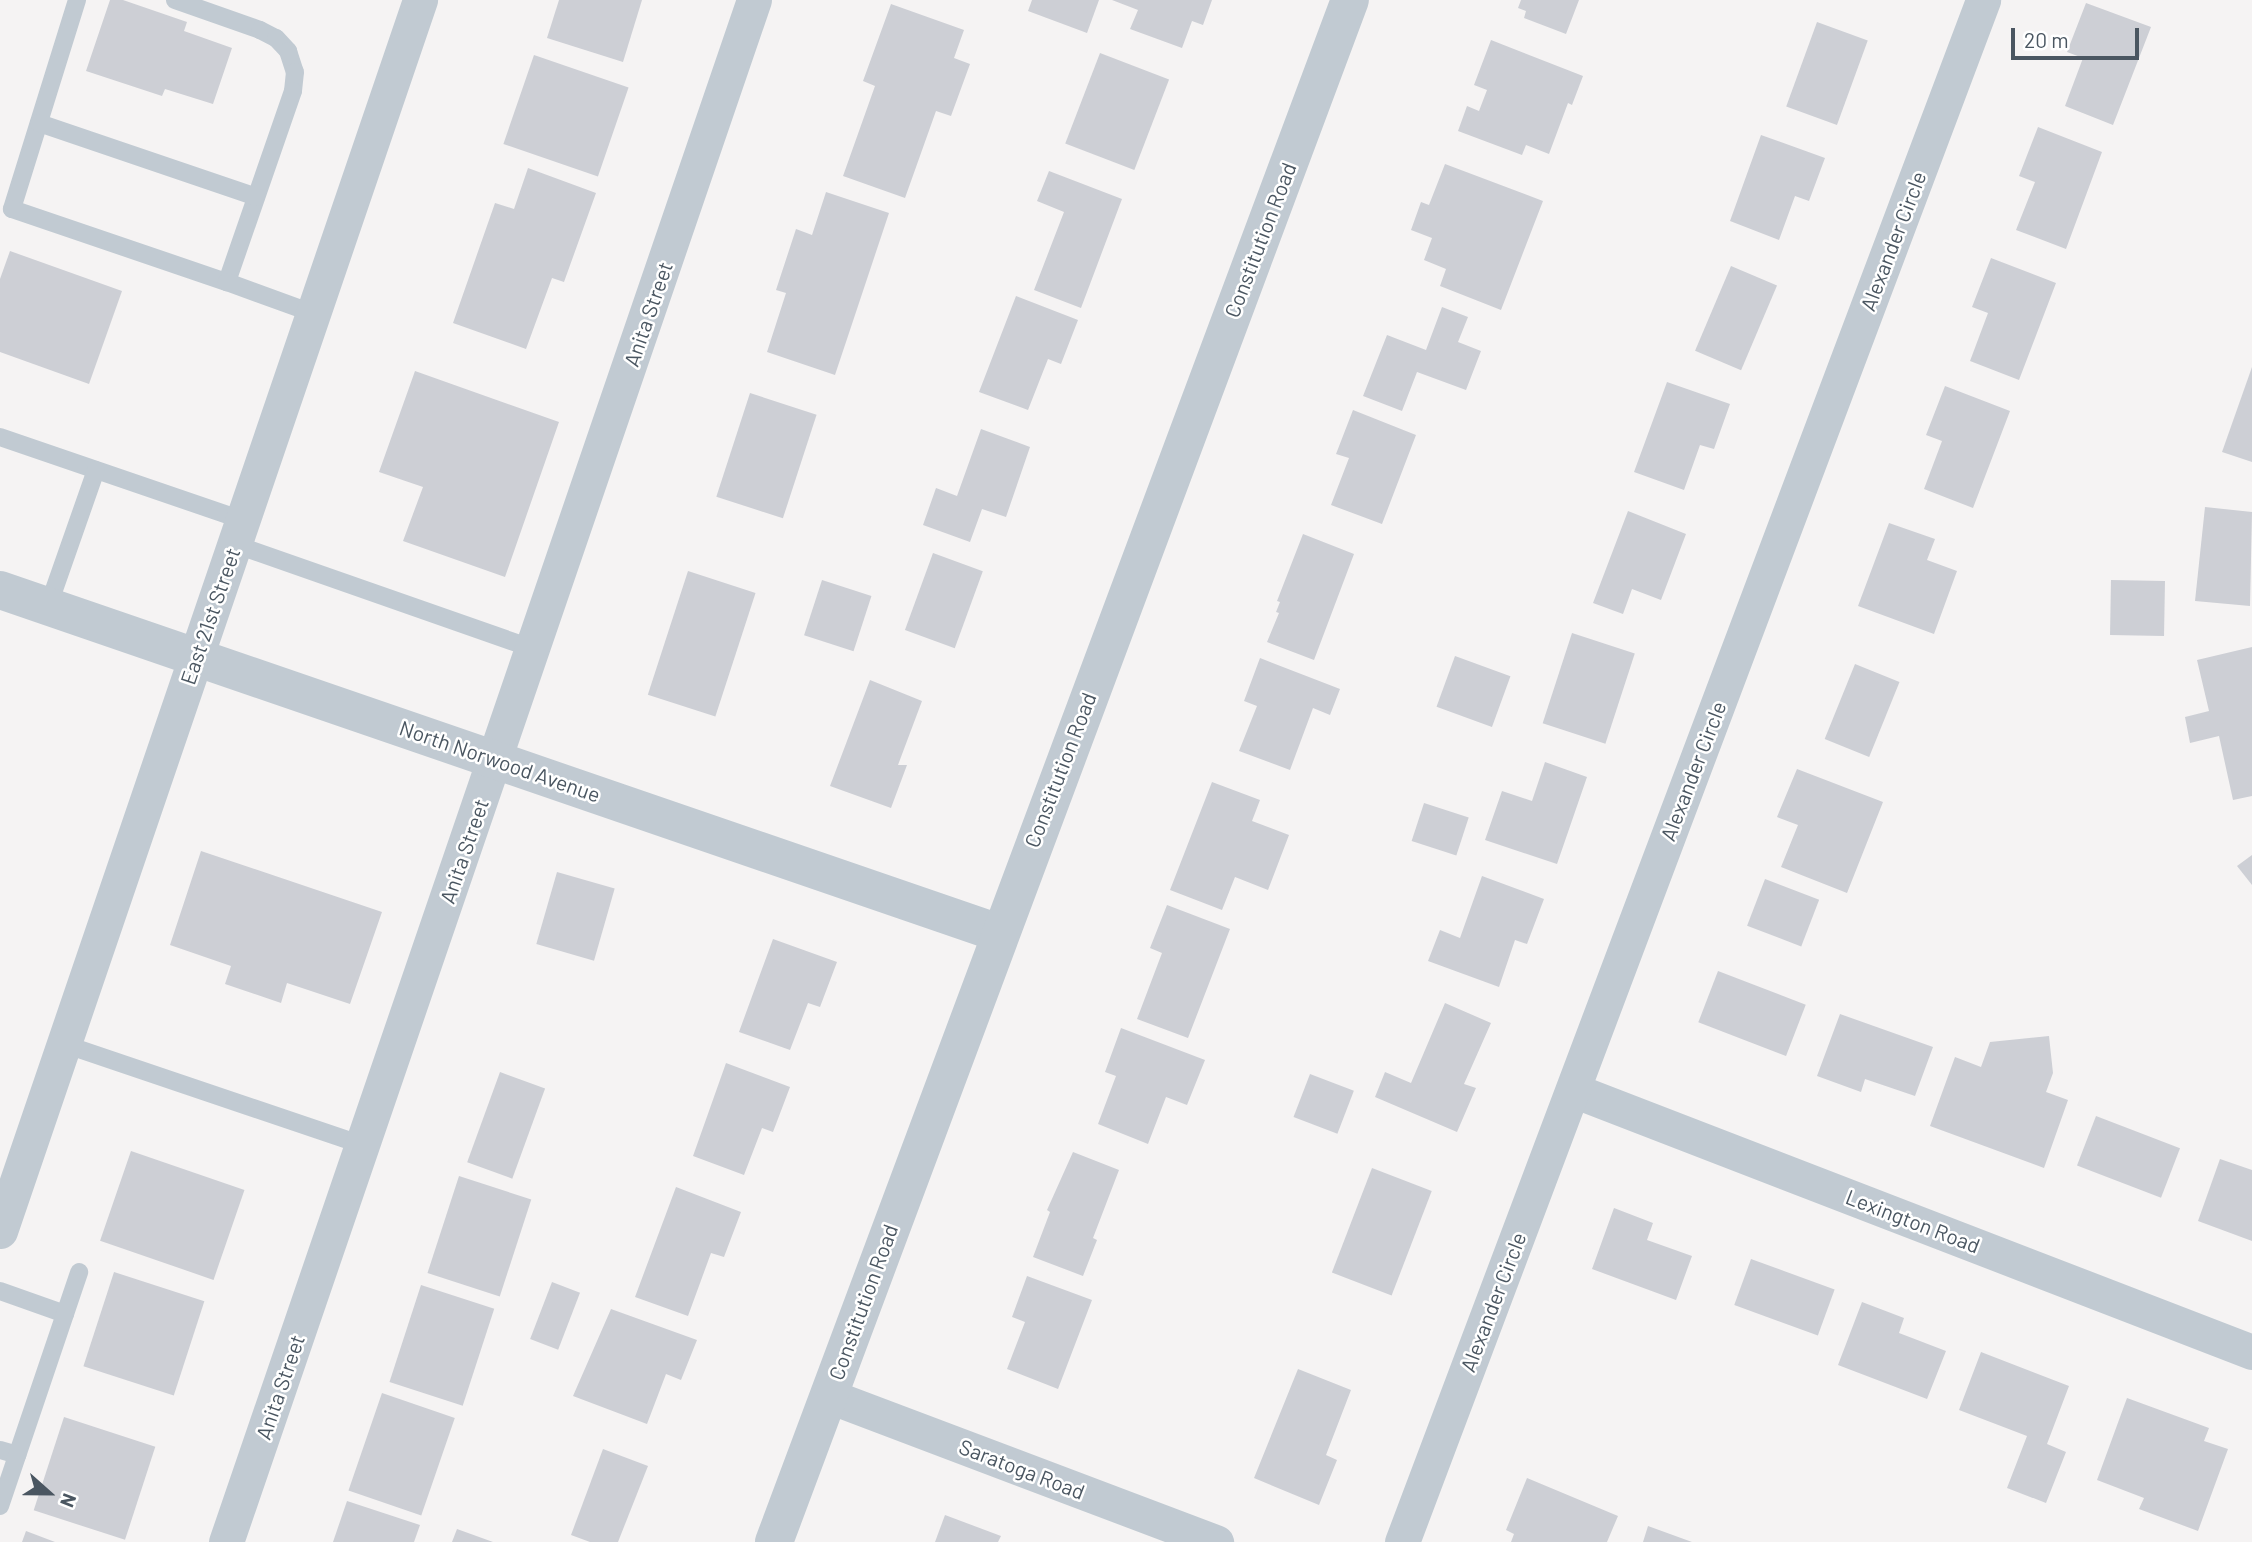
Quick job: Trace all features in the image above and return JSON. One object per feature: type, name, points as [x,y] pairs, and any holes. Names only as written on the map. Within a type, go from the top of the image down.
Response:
[{"type":"street","name":"East 21st Street","points":[[0,1231],[420,0]]},
{"type":"street","name":"Anita Street","points":[[226,1542],[534,649],[754,0]]},
{"type":"street","name":"Constitution Road","points":[[774,1542],[999,933],[1350,0]]},
{"type":"street","name":"Alexander Circle","points":[[1402,1542],[1983,0]]},
{"type":"street","name":"North Norwood Avenue","points":[[0,590],[999,933]]},
{"type":"street","name":"Lexington Road","points":[[1573,1090],[2252,1352]]},
{"type":"street","name":"Saratoga Road","points":[[829,1396],[1216,1542]]},
{"type":"lane","points":[[77,0],[12,209],[315,314]]},
{"type":"lane","points":[[175,0],[276,38],[288,51],[295,72],[293,91],[227,282]]},
{"type":"lane","points":[[39,123],[256,197]]},
{"type":"lane","points":[[0,437],[96,470],[238,532],[534,649]]},
{"type":"lane","points":[[48,607],[96,470]]},
{"type":"lane","points":[[64,1044],[363,1145]]},
{"type":"lane","points":[[0,1506],[9,1452],[65,1314],[79,1272]]},
{"type":"lane","points":[[0,1291],[65,1314]]},
{"type":"building","points":[[110,0],[123,0],[187,22],[184,31],[232,48],[213,104],[165,89],[162,96],[86,71]]},
{"type":"building","points":[[559,0],[642,0],[623,62],[547,38]]},
{"type":"building","points":[[1032,0],[1099,0],[1087,33],[1028,11]]},
{"type":"building","points":[[1112,0],[1212,0],[1203,25],[1192,21],[1182,48],[1130,29],[1138,10]]},
{"type":"building","points":[[1521,0],[1579,0],[1566,34],[1524,18],[1526,11],[1518,8]]},
{"type":"building","points":[[2086,3],[2151,27],[2113,125],[2065,106],[2083,58],[2067,52]]},
{"type":"building","points":[[891,4],[964,30],[954,58],[970,64],[951,116],[936,111],[905,198],[843,176],[875,86],[863,81]]},
{"type":"building","points":[[1817,22],[1868,40],[1837,125],[1786,107]]},
{"type":"building","points":[[1491,40],[1583,76],[1572,105],[1568,103],[1549,154],[1526,145],[1522,155],[1458,131],[1467,106],[1479,111],[1487,90],[1474,85]]},
{"type":"building","points":[[1100,53],[1169,80],[1134,170],[1065,144]]},
{"type":"building","points":[[534,55],[629,88],[598,176],[503,144]]},
{"type":"building","points":[[2038,127],[2102,152],[2066,249],[2016,230],[2035,182],[2019,176]]},
{"type":"building","points":[[1761,135],[1825,158],[1809,201],[1795,196],[1779,240],[1730,221]]},
{"type":"building","points":[[1445,164],[1543,201],[1501,310],[1440,286],[1446,269],[1424,260],[1432,238],[1411,230],[1421,202],[1429,205]]},
{"type":"building","points":[[528,168],[596,193],[564,282],[552,278],[526,349],[453,323],[495,203],[514,209]]},
{"type":"building","points":[[1049,171],[1122,199],[1081,308],[1034,290],[1064,212],[1037,201]]},
{"type":"building","points":[[826,192],[889,213],[835,375],[767,352],[786,293],[776,290],[796,229],[812,235]]},
{"type":"building","points":[[10,251],[122,291],[89,384],[0,352],[0,279]]},
{"type":"building","points":[[1991,258],[2056,283],[2019,380],[1970,361],[1988,313],[1972,307]]},
{"type":"building","points":[[1731,266],[1777,286],[1741,370],[1695,351]]},
{"type":"building","points":[[1016,296],[1078,320],[1061,364],[1048,359],[1028,410],[979,392]]},
{"type":"building","points":[[1442,307],[1468,317],[1458,342],[1481,351],[1466,390],[1417,372],[1402,411],[1363,396],[1387,335],[1426,350]]},
{"type":"building","points":[[2252,367],[2252,462],[2222,452]]},
{"type":"building","points":[[415,371],[559,422],[505,577],[403,541],[423,487],[379,472]]},
{"type":"building","points":[[1667,382],[1730,404],[1714,449],[1700,445],[1684,490],[1634,472]]},
{"type":"building","points":[[1945,386],[2010,411],[1973,508],[1924,489],[1942,441],[1926,435]]},
{"type":"building","points":[[750,393],[817,415],[783,518],[716,497]]},
{"type":"building","points":[[1353,410],[1416,435],[1382,524],[1331,505],[1349,458],[1336,454]]},
{"type":"building","points":[[981,429],[1030,447],[1006,517],[982,509],[970,542],[923,525],[936,488],[957,496]]},
{"type":"building","points":[[2205,507],[2252,512],[2250,606],[2195,601]]},
{"type":"building","points":[[1628,511],[1686,534],[1661,600],[1632,589],[1623,614],[1593,603]]},
{"type":"building","points":[[1889,523],[1935,539],[1927,560],[1957,571],[1934,634],[1858,606]]},
{"type":"building","points":[[1303,534],[1354,554],[1314,660],[1267,642],[1279,613],[1276,612],[1280,602],[1277,601]]},
{"type":"building","points":[[933,553],[983,571],[955,648],[905,630]]},
{"type":"building","points":[[688,571],[756,593],[715,717],[648,695]]},
{"type":"building","points":[[822,580],[871,596],[854,651],[804,635]]},
{"type":"building","points":[[2111,580],[2165,581],[2164,636],[2110,635]]},
{"type":"building","points":[[1572,633],[1635,653],[1605,744],[1543,723]]},
{"type":"building","points":[[2252,647],[2252,796],[2233,800],[2219,736],[2190,743],[2185,717],[2209,711],[2197,660]]},
{"type":"building","points":[[1455,656],[1510,676],[1492,727],[1437,707]]},
{"type":"building","points":[[1260,658],[1340,689],[1330,715],[1313,708],[1290,770],[1239,751],[1257,706],[1244,701]]},
{"type":"building","points":[[1855,664],[1900,682],[1869,757],[1825,739]]},
{"type":"building","points":[[870,680],[922,701],[898,765],[907,765],[891,808],[830,786]]},
{"type":"building","points":[[1545,762],[1587,777],[1557,864],[1485,840],[1502,791],[1532,801]]},
{"type":"building","points":[[1797,769],[1883,802],[1847,893],[1781,867],[1798,825],[1777,817]]},
{"type":"building","points":[[1212,782],[1260,800],[1252,821],[1289,835],[1268,890],[1235,877],[1222,910],[1170,890]]},
{"type":"building","points":[[1424,803],[1469,818],[1456,856],[1412,841]]},
{"type":"building","points":[[201,851],[382,912],[350,1004],[287,983],[281,1003],[225,984],[231,966],[170,945]]},
{"type":"building","points":[[2252,855],[2252,885],[2237,866]]},
{"type":"building","points":[[557,872],[615,889],[594,961],[536,944]]},
{"type":"building","points":[[1482,876],[1544,899],[1527,944],[1515,940],[1499,987],[1428,961],[1440,930],[1460,938]]},
{"type":"building","points":[[1765,879],[1819,900],[1801,946],[1747,926]]},
{"type":"building","points":[[1167,905],[1230,929],[1188,1038],[1137,1019],[1162,953],[1150,948]]},
{"type":"building","points":[[773,939],[837,962],[820,1007],[808,1003],[790,1050],[739,1032]]},
{"type":"building","points":[[1718,971],[1806,1005],[1786,1056],[1698,1022]]},
{"type":"building","points":[[1445,1003],[1491,1023],[1464,1084],[1476,1088],[1457,1132],[1375,1097],[1385,1072],[1411,1083]]},
{"type":"building","points":[[1840,1014],[1933,1047],[1915,1096],[1865,1079],[1861,1092],[1817,1076]]},
{"type":"building","points":[[1121,1028],[1205,1060],[1187,1105],[1166,1097],[1148,1144],[1098,1124],[1116,1076],[1105,1072]]},
{"type":"building","points":[[2049,1036],[2053,1073],[2046,1092],[2068,1100],[2044,1168],[1930,1126],[1955,1057],[1981,1067],[1990,1042]]},
{"type":"building","points":[[726,1063],[790,1087],[773,1132],[762,1128],[744,1175],[693,1156]]},
{"type":"building","points":[[500,1072],[545,1088],[512,1179],[467,1162]]},
{"type":"building","points":[[1310,1074],[1354,1091],[1337,1134],[1294,1117]]},
{"type":"building","points":[[2096,1116],[2180,1148],[2161,1198],[2077,1165]]},
{"type":"building","points":[[131,1151],[244,1190],[214,1280],[100,1241]]},
{"type":"building","points":[[1073,1152],[1119,1170],[1093,1238],[1097,1240],[1083,1276],[1033,1257],[1050,1212],[1047,1210]]},
{"type":"building","points":[[2220,1159],[2252,1170],[2252,1241],[2198,1221]]},
{"type":"building","points":[[1372,1168],[1432,1191],[1392,1295],[1332,1273]]},
{"type":"building","points":[[459,1176],[531,1199],[500,1296],[427,1273]]},
{"type":"building","points":[[676,1187],[741,1212],[724,1257],[711,1253],[688,1316],[635,1297]]},
{"type":"building","points":[[1614,1208],[1653,1223],[1647,1240],[1692,1256],[1676,1300],[1592,1269]]},
{"type":"building","points":[[1751,1259],[1835,1289],[1818,1335],[1734,1305]]},
{"type":"building","points":[[114,1272],[204,1301],[174,1396],[83,1366]]},
{"type":"building","points":[[1027,1276],[1092,1300],[1058,1389],[1007,1369],[1025,1322],[1012,1317]]},
{"type":"building","points":[[552,1282],[580,1293],[558,1350],[530,1339]]},
{"type":"building","points":[[421,1285],[494,1309],[463,1406],[389,1382]]},
{"type":"building","points":[[1862,1302],[1904,1318],[1899,1333],[1946,1351],[1927,1399],[1838,1365]]},
{"type":"building","points":[[611,1309],[697,1340],[681,1380],[666,1374],[647,1424],[573,1396]]},
{"type":"building","points":[[1981,1352],[2069,1386],[2047,1444],[2066,1452],[2046,1503],[2007,1488],[2027,1436],[1959,1410]]},
{"type":"building","points":[[1298,1369],[1351,1390],[1326,1455],[1337,1460],[1319,1505],[1254,1478]]},
{"type":"building","points":[[382,1393],[455,1418],[421,1515],[348,1490]]},
{"type":"building","points":[[2127,1398],[2209,1428],[2204,1441],[2228,1449],[2198,1531],[2139,1509],[2144,1498],[2097,1480]]},
{"type":"building","points":[[64,1417],[155,1447],[125,1540],[34,1510]]},
{"type":"building","points":[[603,1449],[648,1466],[618,1542],[590,1542],[571,1535]]},
{"type":"building","points":[[1527,1478],[1618,1516],[1607,1542],[1511,1542],[1514,1534],[1506,1530]]},
{"type":"building","points":[[347,1501],[420,1525],[414,1542],[333,1542]]},
{"type":"building","points":[[945,1515],[1001,1536],[998,1542],[935,1542]]},
{"type":"building","points":[[1648,1526],[1692,1542],[1643,1542]]},
{"type":"building","points":[[457,1529],[493,1542],[452,1542]]},
{"type":"building","points":[[26,1531],[55,1542],[22,1542]]}]
